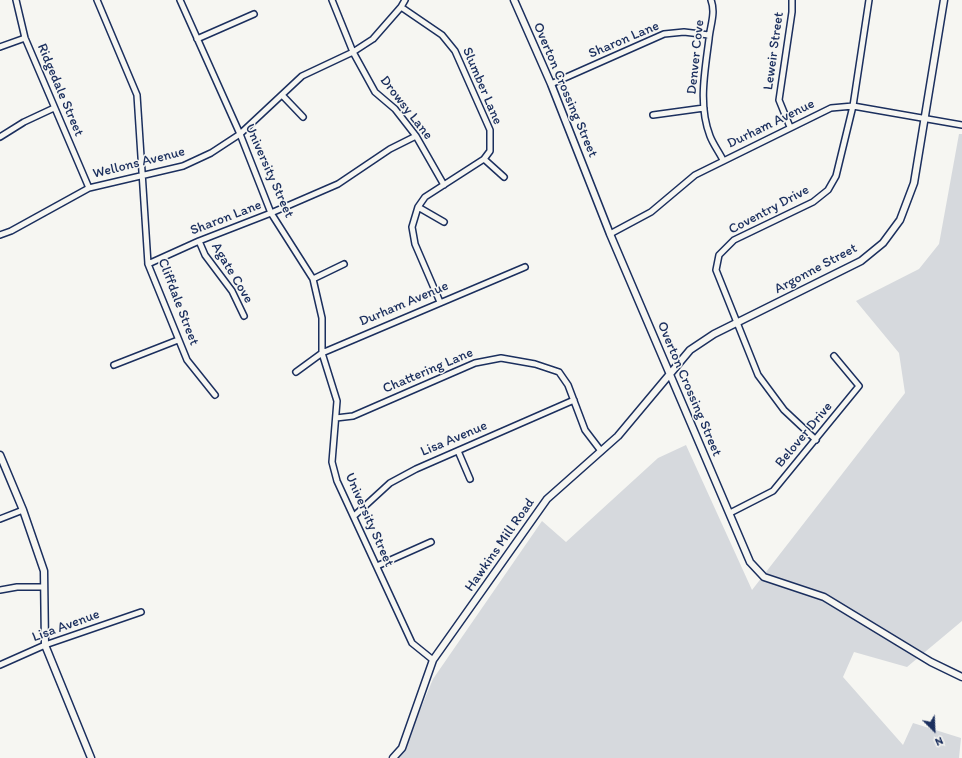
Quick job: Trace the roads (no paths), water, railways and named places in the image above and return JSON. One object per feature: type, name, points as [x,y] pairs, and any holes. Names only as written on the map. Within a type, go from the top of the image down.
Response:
[{"type":"street","name":"Ridgedale Street","points":[[16,0],[25,38],[88,188]]},
{"type":"street","name":"Cliffdale Street","points":[[97,0],[137,95],[148,264],[187,360],[215,395]]},
{"type":"street","name":"University Street","points":[[180,0],[240,134],[271,213],[313,279],[322,318],[322,353],[337,401],[332,462],[337,481],[412,643],[433,660]]},
{"type":"street","name":"Drowsy Lane","points":[[332,0],[352,52],[375,92],[395,109],[416,136],[444,185]]},
{"type":"street","name":"Wellons Avenue","points":[[0,235],[11,231],[88,188],[143,174],[183,166],[210,154],[240,134],[302,76],[352,52],[373,39],[401,8],[405,0]]},
{"type":"street","name":"Overton Crossing Street","points":[[514,0],[551,84],[610,234],[750,562],[764,576],[824,597],[930,662],[962,677]]},
{"type":"street","name":"Denver Cove","points":[[711,0],[713,17],[709,35],[703,89],[704,108],[710,136],[723,160]]},
{"type":"street","name":"Leweir Street","points":[[790,127],[779,100],[792,12],[792,0]]},
{"type":"street","name":"Coventry Drive","points":[[816,440],[784,410],[758,375],[716,270],[719,255],[734,240],[813,202],[828,190],[836,176],[853,106],[869,0]]},
{"type":"street","name":"Argonne Street","points":[[670,376],[690,350],[714,334],[861,261],[883,243],[900,220],[914,183],[944,0]]},
{"type":"street","name":"Slumber Lane","points":[[401,8],[442,35],[455,51],[490,130],[490,151],[484,159]]},
{"type":"street","points":[[197,39],[254,14]]},
{"type":"street","name":"Sharon Lane","points":[[551,84],[664,34],[684,32],[709,35]]},
{"type":"street","points":[[0,47],[25,38]]},
{"type":"street","points":[[282,95],[304,117]]},
{"type":"street","name":"Durham Avenue","points":[[610,234],[651,212],[695,175],[831,108],[853,106],[924,120],[962,125]]},
{"type":"street","points":[[0,137],[24,122],[54,108]]},
{"type":"street","points":[[653,115],[704,108]]},
{"type":"street","name":"Sharon Lane","points":[[148,264],[199,241],[271,213],[338,184],[390,149],[416,136]]},
{"type":"street","points":[[440,302],[415,244],[412,227],[418,207],[425,197],[484,159],[504,178]]},
{"type":"street","points":[[418,207],[444,222]]},
{"type":"street","name":"Agate Cove","points":[[199,241],[205,255],[232,291],[244,316]]},
{"type":"street","points":[[313,279],[344,264]]},
{"type":"street","name":"Durham Avenue","points":[[296,372],[322,353],[525,267]]},
{"type":"street","points":[[114,365],[178,340]]},
{"type":"street","name":"Belover Drive","points":[[730,513],[773,491],[859,386],[834,356]]},
{"type":"street","name":"Chattering Lane","points":[[336,418],[353,416],[475,363],[501,358],[535,364],[559,372],[568,385],[585,430],[601,451]]},
{"type":"street","name":"Hawkins Mill Road","points":[[393,758],[402,748],[433,660],[547,499],[618,436],[670,376]]},
{"type":"street","name":"Lisa Avenue","points":[[354,516],[390,483],[416,469],[574,400]]},
{"type":"street","points":[[458,451],[470,479]]},
{"type":"street","points":[[0,455],[23,510],[44,571],[45,645],[91,758]]},
{"type":"street","points":[[0,519],[23,510]]},
{"type":"street","points":[[377,566],[431,542]]},
{"type":"street","points":[[0,590],[17,587],[44,587]]},
{"type":"street","name":"Lisa Avenue","points":[[0,666],[45,645],[141,612]]}]
